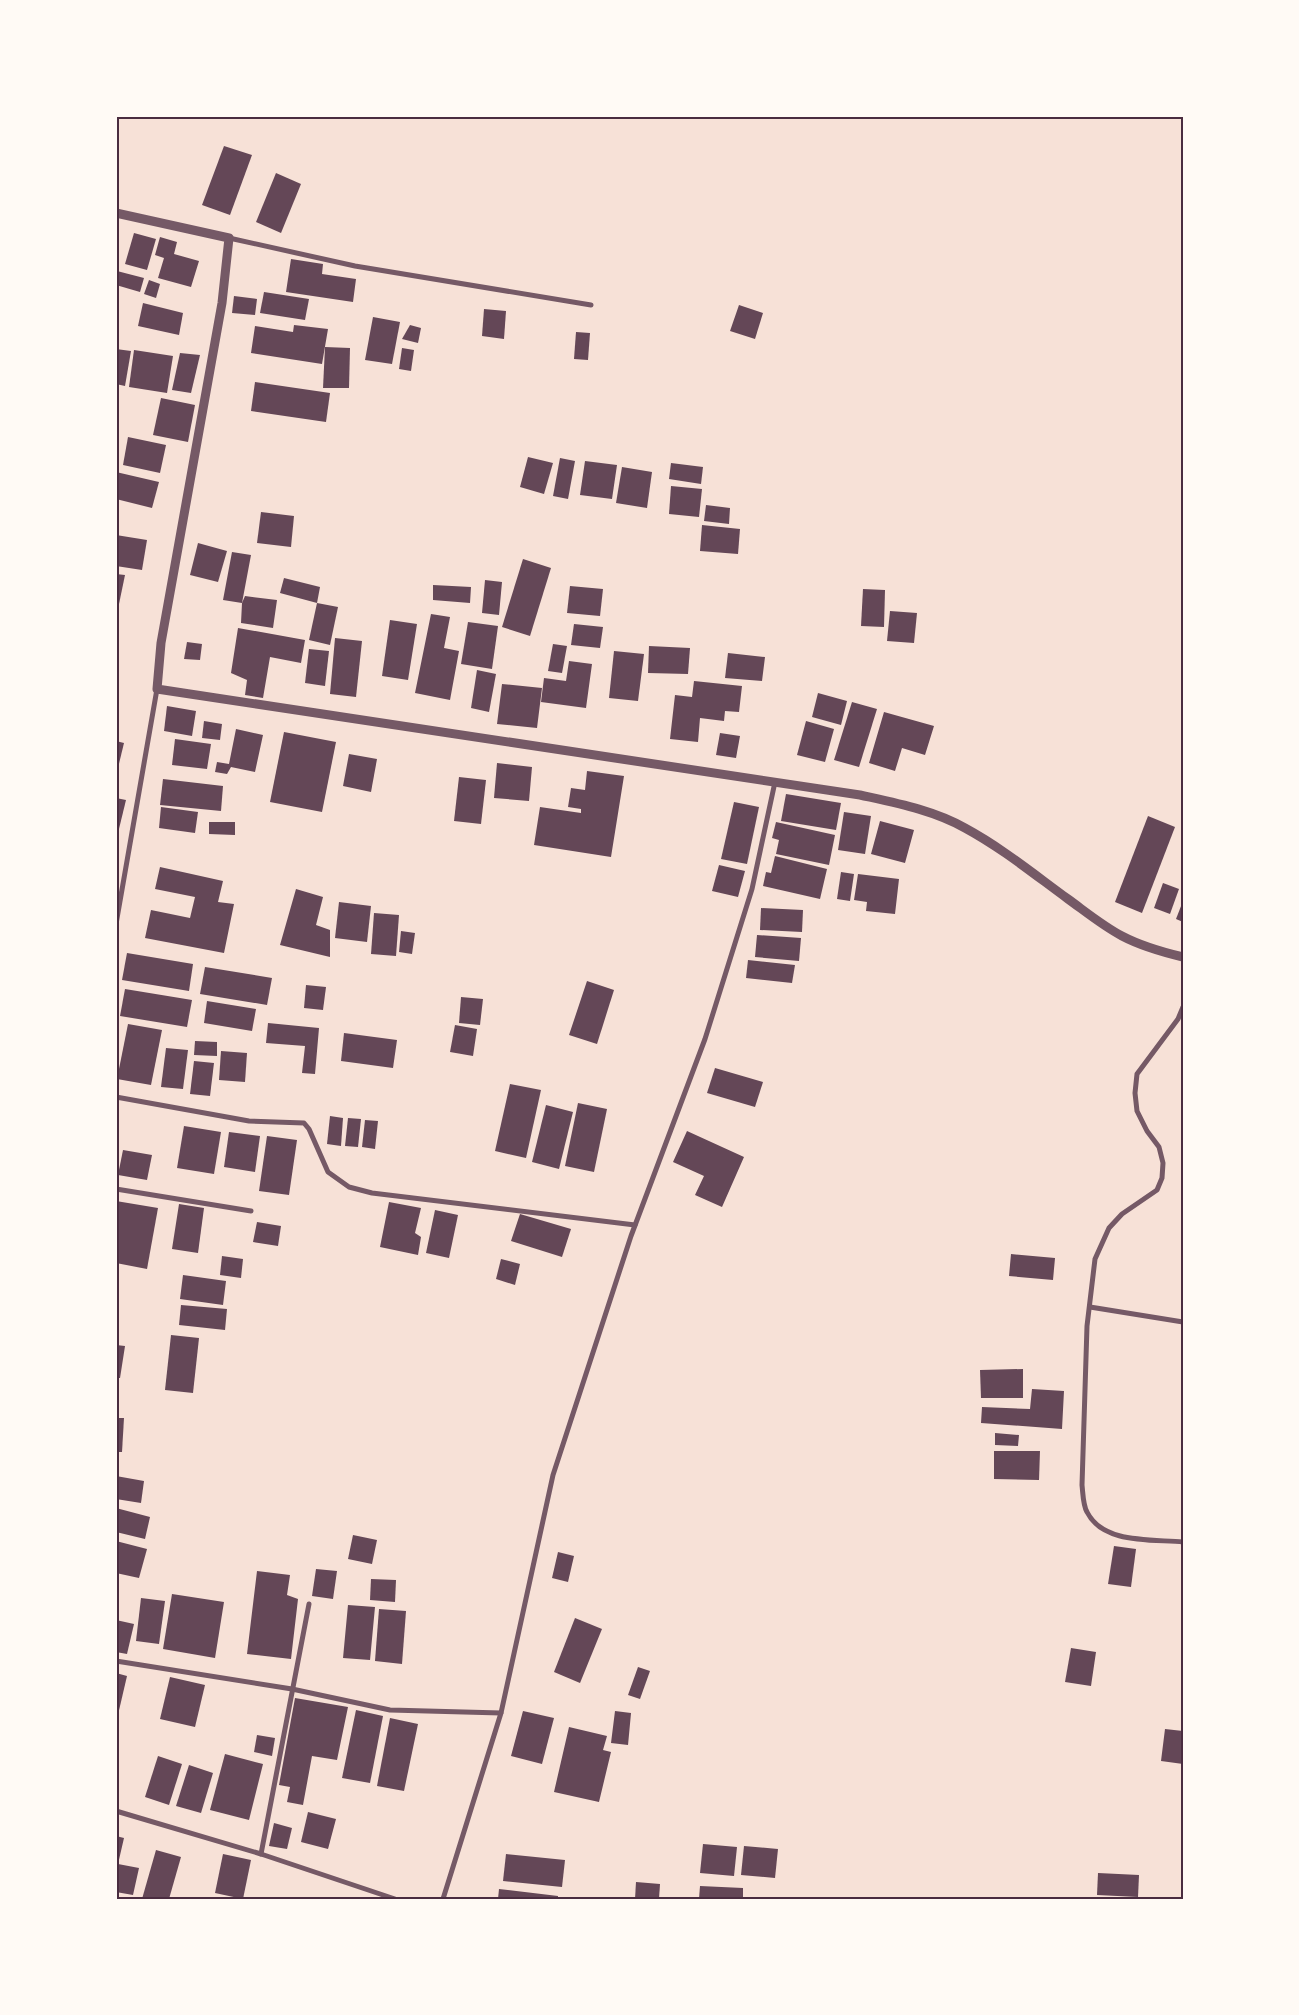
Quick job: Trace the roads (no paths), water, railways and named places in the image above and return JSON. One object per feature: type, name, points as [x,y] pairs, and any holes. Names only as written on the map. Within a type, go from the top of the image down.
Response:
[{"type":"street","points":[[116,213],[355,266],[591,305]]},
{"type":"street","points":[[116,924],[157,689],[161,643],[222,304],[229,238]]},
{"type":"street","points":[[157,689],[860,795],[911,807],[937,815],[965,828],[1010,856],[1100,923],[1121,935],[1141,945],[1183,957]]},
{"type":"street","points":[[443,1899],[500,1713],[553,1475],[635,1225],[705,1040],[752,889],[774,782]]},
{"type":"street","points":[[1183,1007],[1178,1019],[1137,1074],[1135,1094],[1138,1111],[1147,1131],[1159,1148],[1163,1163],[1162,1178],[1157,1190],[1122,1214],[1109,1228],[1096,1259],[1090,1307],[1082,1486],[1086,1511],[1096,1526],[1115,1536],[1183,1542]]},
{"type":"street","points":[[116,1097],[249,1121],[304,1123],[309,1129],[328,1172],[349,1187],[372,1193],[635,1225]]},
{"type":"street","points":[[116,1189],[251,1210]]},
{"type":"street","points":[[1090,1307],[1183,1322]]},
{"type":"street","points":[[261,1854],[309,1604]]},
{"type":"street","points":[[116,1661],[292,1689],[390,1710],[500,1713]]},
{"type":"street","points":[[116,1810],[261,1854],[394,1899]]}]
